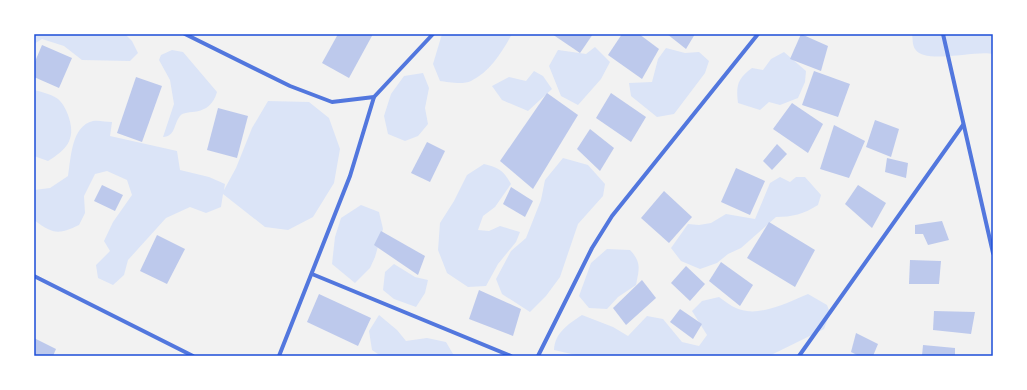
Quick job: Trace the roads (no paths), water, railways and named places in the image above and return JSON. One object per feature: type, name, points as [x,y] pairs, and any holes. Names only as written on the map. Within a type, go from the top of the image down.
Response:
[{"type":"street","points":[[185,34],[290,86],[332,102],[374,97]]},
{"type":"street","points":[[279,356],[350,176],[374,97],[433,34]]},
{"type":"street","points":[[538,356],[592,248],[612,216],[758,34]]},
{"type":"street","points":[[943,34],[993,253]]},
{"type":"street","points":[[799,356],[963,125]]},
{"type":"street","points":[[312,274],[511,356]]},
{"type":"street","points":[[34,276],[193,356]]}]
